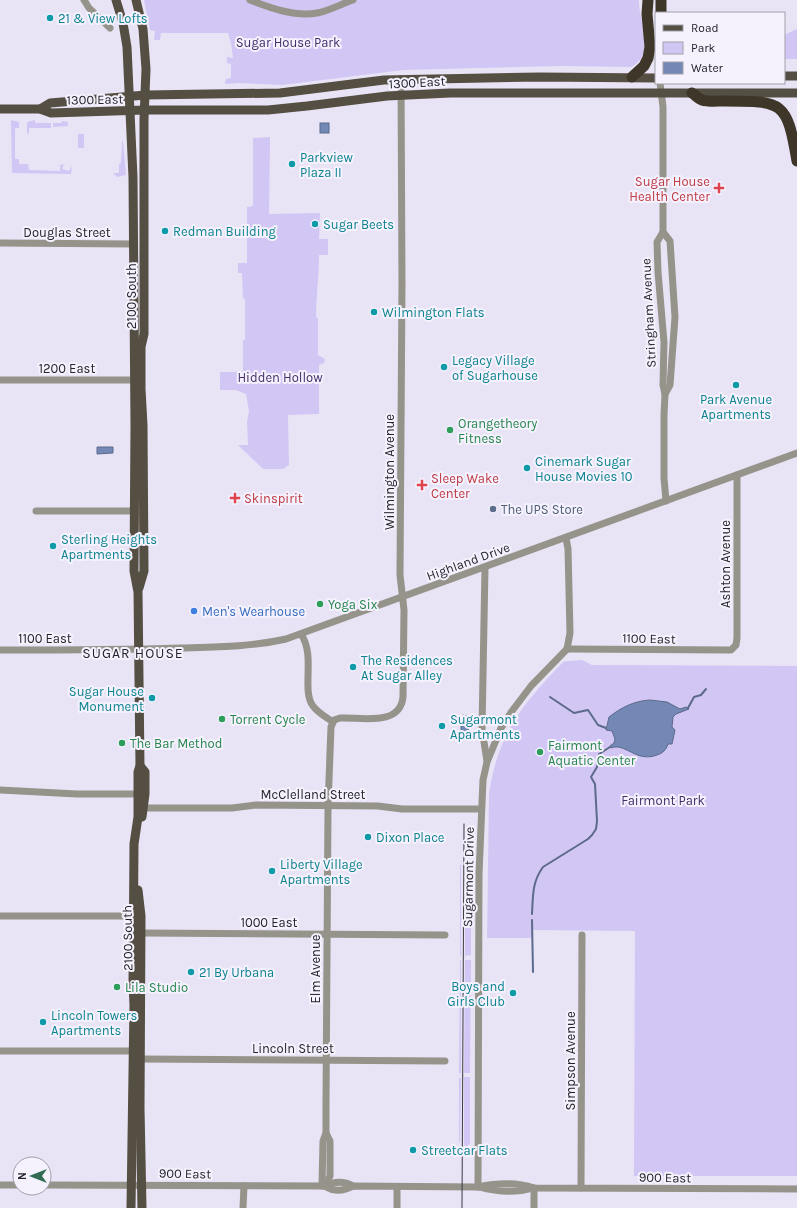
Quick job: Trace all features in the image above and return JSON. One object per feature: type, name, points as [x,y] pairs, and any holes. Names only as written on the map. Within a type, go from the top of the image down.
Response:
[{"type":"highway","points":[[649,0],[655,40]]},
{"type":"highway","points":[[632,78],[644,66],[648,58],[650,47],[647,14],[649,0]]},
{"type":"highway","points":[[661,0],[661,12]]},
{"type":"highway","points":[[692,93],[702,101],[760,102],[774,105],[780,109],[789,122],[797,161]]},
{"type":"main road","name":"2100 South","points":[[116,0],[123,23],[127,47],[133,177],[135,425],[134,571],[138,592],[139,650],[140,766],[138,772],[138,817],[134,844],[132,983],[134,1002],[134,1051],[131,1208]]},
{"type":"main road","name":"2100 South","points":[[136,0],[144,37],[146,68],[144,318],[141,347],[144,570],[138,592]]},
{"type":"main road","points":[[785,76],[797,76]]},
{"type":"main road","name":"1300 East","points":[[40,109],[50,103],[129,96],[280,93],[401,79],[540,77],[655,78]]},
{"type":"main road","name":"1300 East","points":[[0,109],[40,109],[51,113],[145,110],[268,110],[402,95],[472,93],[797,93]]},
{"type":"main road","points":[[133,244],[137,246],[138,250],[139,306],[144,318]]},
{"type":"main road","points":[[135,425],[139,431],[139,456],[141,460],[143,460]]},
{"type":"main road","name":"2100 South","points":[[140,766],[145,772],[144,808],[137,844],[137,882],[141,907],[142,1208]]},
{"type":"main road","points":[[138,789],[144,808]]},
{"type":"main road","points":[[133,916],[138,920],[141,959]]},
{"type":"main road","points":[[134,1039],[137,1056],[141,1059]]},
{"type":"street","points":[[84,0],[110,28]]},
{"type":"street","points":[[250,0],[265,6],[307,14],[319,12],[353,0]]},
{"type":"street","name":"Wilmington Avenue","points":[[333,722],[340,718],[385,718],[396,713],[401,706],[403,698],[404,610],[400,575],[402,284],[401,79]]},
{"type":"street","name":"Stringham Avenue","points":[[660,84],[663,107],[663,232],[657,242],[664,342],[664,478],[666,501]]},
{"type":"street","name":"Stringham Avenue","points":[[663,232],[670,241],[675,317],[670,386],[665,394]]},
{"type":"street","name":"Douglas Street","points":[[0,243],[133,244]]},
{"type":"street","name":"1200 East","points":[[0,380],[134,380]]},
{"type":"street","name":"Highland Drive","points":[[139,650],[253,645],[286,639],[485,568],[797,453]]},
{"type":"street","name":"Ashton Avenue","points":[[731,650],[736,645],[737,638],[737,475]]},
{"type":"street","points":[[36,510],[134,511]]},
{"type":"street","points":[[487,762],[502,728],[518,702],[537,679],[567,649],[570,633],[568,549],[566,538]]},
{"type":"street","name":"Sugarmont Drive","points":[[478,1187],[479,881],[481,809],[483,780],[487,762],[482,729],[485,568]]},
{"type":"street","points":[[301,634],[306,643],[308,652],[310,698],[314,708],[333,722],[330,727],[328,806]]},
{"type":"street","name":"1100 East","points":[[567,649],[731,650]]},
{"type":"street","name":"1100 East","points":[[0,650],[139,650]]},
{"type":"street","points":[[0,790],[77,794],[138,789]]},
{"type":"street","name":"McClelland Street","points":[[144,808],[232,808],[256,805],[378,806],[405,809],[481,809]]},
{"type":"street","name":"Elm Avenue","points":[[324,1186],[323,1142],[326,1133],[327,1060],[328,806]]},
{"type":"street","points":[[0,916],[133,916]]},
{"type":"street","name":"1000 East","points":[[141,933],[445,935]]},
{"type":"street","name":"Simpson Avenue","points":[[581,1188],[582,935]]},
{"type":"street","points":[[0,1051],[134,1051]]},
{"type":"street","name":"Lincoln Street","points":[[141,1059],[445,1061]]},
{"type":"street","name":"900 East","points":[[52,1185],[324,1186],[332,1182],[347,1183],[354,1186],[478,1187],[493,1191],[522,1191],[534,1188],[797,1190]]},
{"type":"street","points":[[0,1185],[12,1185]]},
{"type":"street","points":[[244,1186],[244,1208]]},
{"type":"street","points":[[397,1187],[397,1208]]},
{"type":"street","points":[[534,1188],[534,1208]]},
{"type":"green space","name":"Sugar House Park","points":[[144,0],[639,0],[639,8],[645,36],[645,46],[644,54],[639,61],[631,67],[561,66],[403,70],[282,85],[238,83],[225,84],[226,79],[231,78],[231,64],[227,63],[227,57],[233,58],[228,33],[161,33],[160,40],[154,40],[155,31],[150,30]]},
{"type":"green space","points":[[797,29],[797,59],[785,59],[785,35]]},
{"type":"green space","points":[[11,120],[19,122],[19,128],[15,128],[15,159],[19,159],[19,164],[28,164],[29,170],[60,171],[60,165],[64,164],[62,169],[69,171],[72,166],[71,174],[13,173]]},
{"type":"green space","points":[[35,120],[35,123],[51,123],[51,128],[29,128],[29,134],[27,133],[27,122]]},
{"type":"green space","points":[[62,121],[68,122],[68,126],[53,127],[53,123],[62,123]]},
{"type":"green space","points":[[78,134],[84,134],[84,148],[78,148]]},
{"type":"green space","name":"Hidden Hollow","points":[[270,137],[269,214],[320,213],[319,239],[328,239],[328,255],[319,255],[316,302],[316,318],[318,318],[318,355],[325,359],[324,363],[319,365],[319,414],[288,415],[289,465],[283,469],[263,469],[238,445],[248,445],[247,422],[249,411],[246,394],[236,390],[220,390],[220,372],[241,372],[243,370],[245,299],[243,298],[242,273],[238,273],[238,263],[247,263],[247,207],[253,206],[253,138]]},
{"type":"green space","points":[[122,141],[126,175],[117,177],[113,173],[119,173]]},
{"type":"green space","name":"Fairmont Park","points":[[582,660],[592,665],[797,666],[797,1176],[634,1176],[635,931],[532,930],[532,938],[487,938],[489,794],[493,773],[499,754],[514,721],[535,692],[563,662]]},
{"type":"green space","points":[[470,863],[471,955],[465,956],[465,918]]},
{"type":"green space","points":[[461,865],[461,956],[460,956]]},
{"type":"green space","points":[[460,960],[461,1073],[459,1073]]},
{"type":"green space","points":[[465,960],[471,960],[470,1073],[464,1073]]},
{"type":"green space","points":[[464,1077],[470,1077],[470,1144],[468,1145],[468,1148],[465,1148],[464,1142]]},
{"type":"green space","points":[[459,1078],[461,1078],[460,1142],[459,1142]]},
{"type":"water","points":[[320,123],[329,123],[329,133],[320,133]]},
{"type":"water","points":[[97,447],[113,447],[113,453],[97,454]]},
{"type":"water","points":[[650,700],[667,702],[680,709],[686,707],[689,709],[676,714],[673,717],[672,727],[675,730],[672,744],[668,744],[665,750],[661,753],[650,757],[637,755],[621,748],[611,748],[610,746],[614,743],[615,739],[612,731],[606,730],[609,717],[628,705]]},
{"type":"water","points":[[463,715],[469,717],[468,732],[461,731],[461,718],[463,718]]},
{"type":"waterway","points":[[688,708],[694,697],[701,695],[706,689]]},
{"type":"waterway","points":[[550,697],[574,713],[588,710],[598,725],[606,728]]},
{"type":"waterway","points":[[532,914],[535,884],[543,867],[588,839],[596,829],[595,784],[591,777],[597,767],[599,754],[610,747]]},
{"type":"waterway","points":[[532,920],[533,972]]},
{"type":"tram line","points":[[462,1208],[464,824]]},
{"type":"place","name":"21 & View Lofts","points":[[50,18]]},
{"type":"place","name":"Parkview Plaza II","points":[[292,164]]},
{"type":"place","name":"Sugar House Health Center","points":[[719,188]]},
{"type":"place","name":"Sugar Beets","points":[[315,224]]},
{"type":"place","name":"Redman Building","points":[[165,231]]},
{"type":"place","name":"Wilmington Flats","points":[[374,312]]},
{"type":"place","name":"Legacy Village of Sugarhouse","points":[[444,367]]},
{"type":"place","name":"Park Avenue Apartments","points":[[736,385]]},
{"type":"place","name":"Orangetheory Fitness","points":[[450,430]]},
{"type":"place","name":"Cinemark Sugar House Movies 10","points":[[527,468]]},
{"type":"place","name":"Sleep Wake Center","points":[[422,485]]},
{"type":"place","name":"Skinspirit","points":[[235,498]]},
{"type":"place","name":"The UPS Store","points":[[493,509]]},
{"type":"place","name":"Sterling Heights Apartments","points":[[53,546]]},
{"type":"place","name":"Yoga Six","points":[[320,604]]},
{"type":"place","name":"Men's Wearhouse","points":[[194,611]]},
{"type":"place","name":"The Residences At Sugar Alley","points":[[353,667]]},
{"type":"place","name":"Sugar House Monument","points":[[152,698]]},
{"type":"place","name":"Torrent Cycle","points":[[222,719]]},
{"type":"place","name":"Sugarmont Apartments","points":[[442,726]]},
{"type":"place","name":"The Bar Method","points":[[122,743]]},
{"type":"place","name":"Fairmont Aquatic Center","points":[[540,752]]},
{"type":"place","name":"Dixon Place","points":[[368,837]]},
{"type":"place","name":"Liberty Village Apartments","points":[[272,871]]},
{"type":"place","name":"21 By Urbana","points":[[191,972]]},
{"type":"place","name":"Lila Studio","points":[[117,987]]},
{"type":"place","name":"Boys and Girls Club","points":[[513,993]]},
{"type":"place","name":"Lincoln Towers Apartments","points":[[43,1022]]},
{"type":"place","name":"Streetcar Flats","points":[[413,1150]]},
{"type":"district","name":"SUGAR HOUSE","points":[[133,653]]}]
